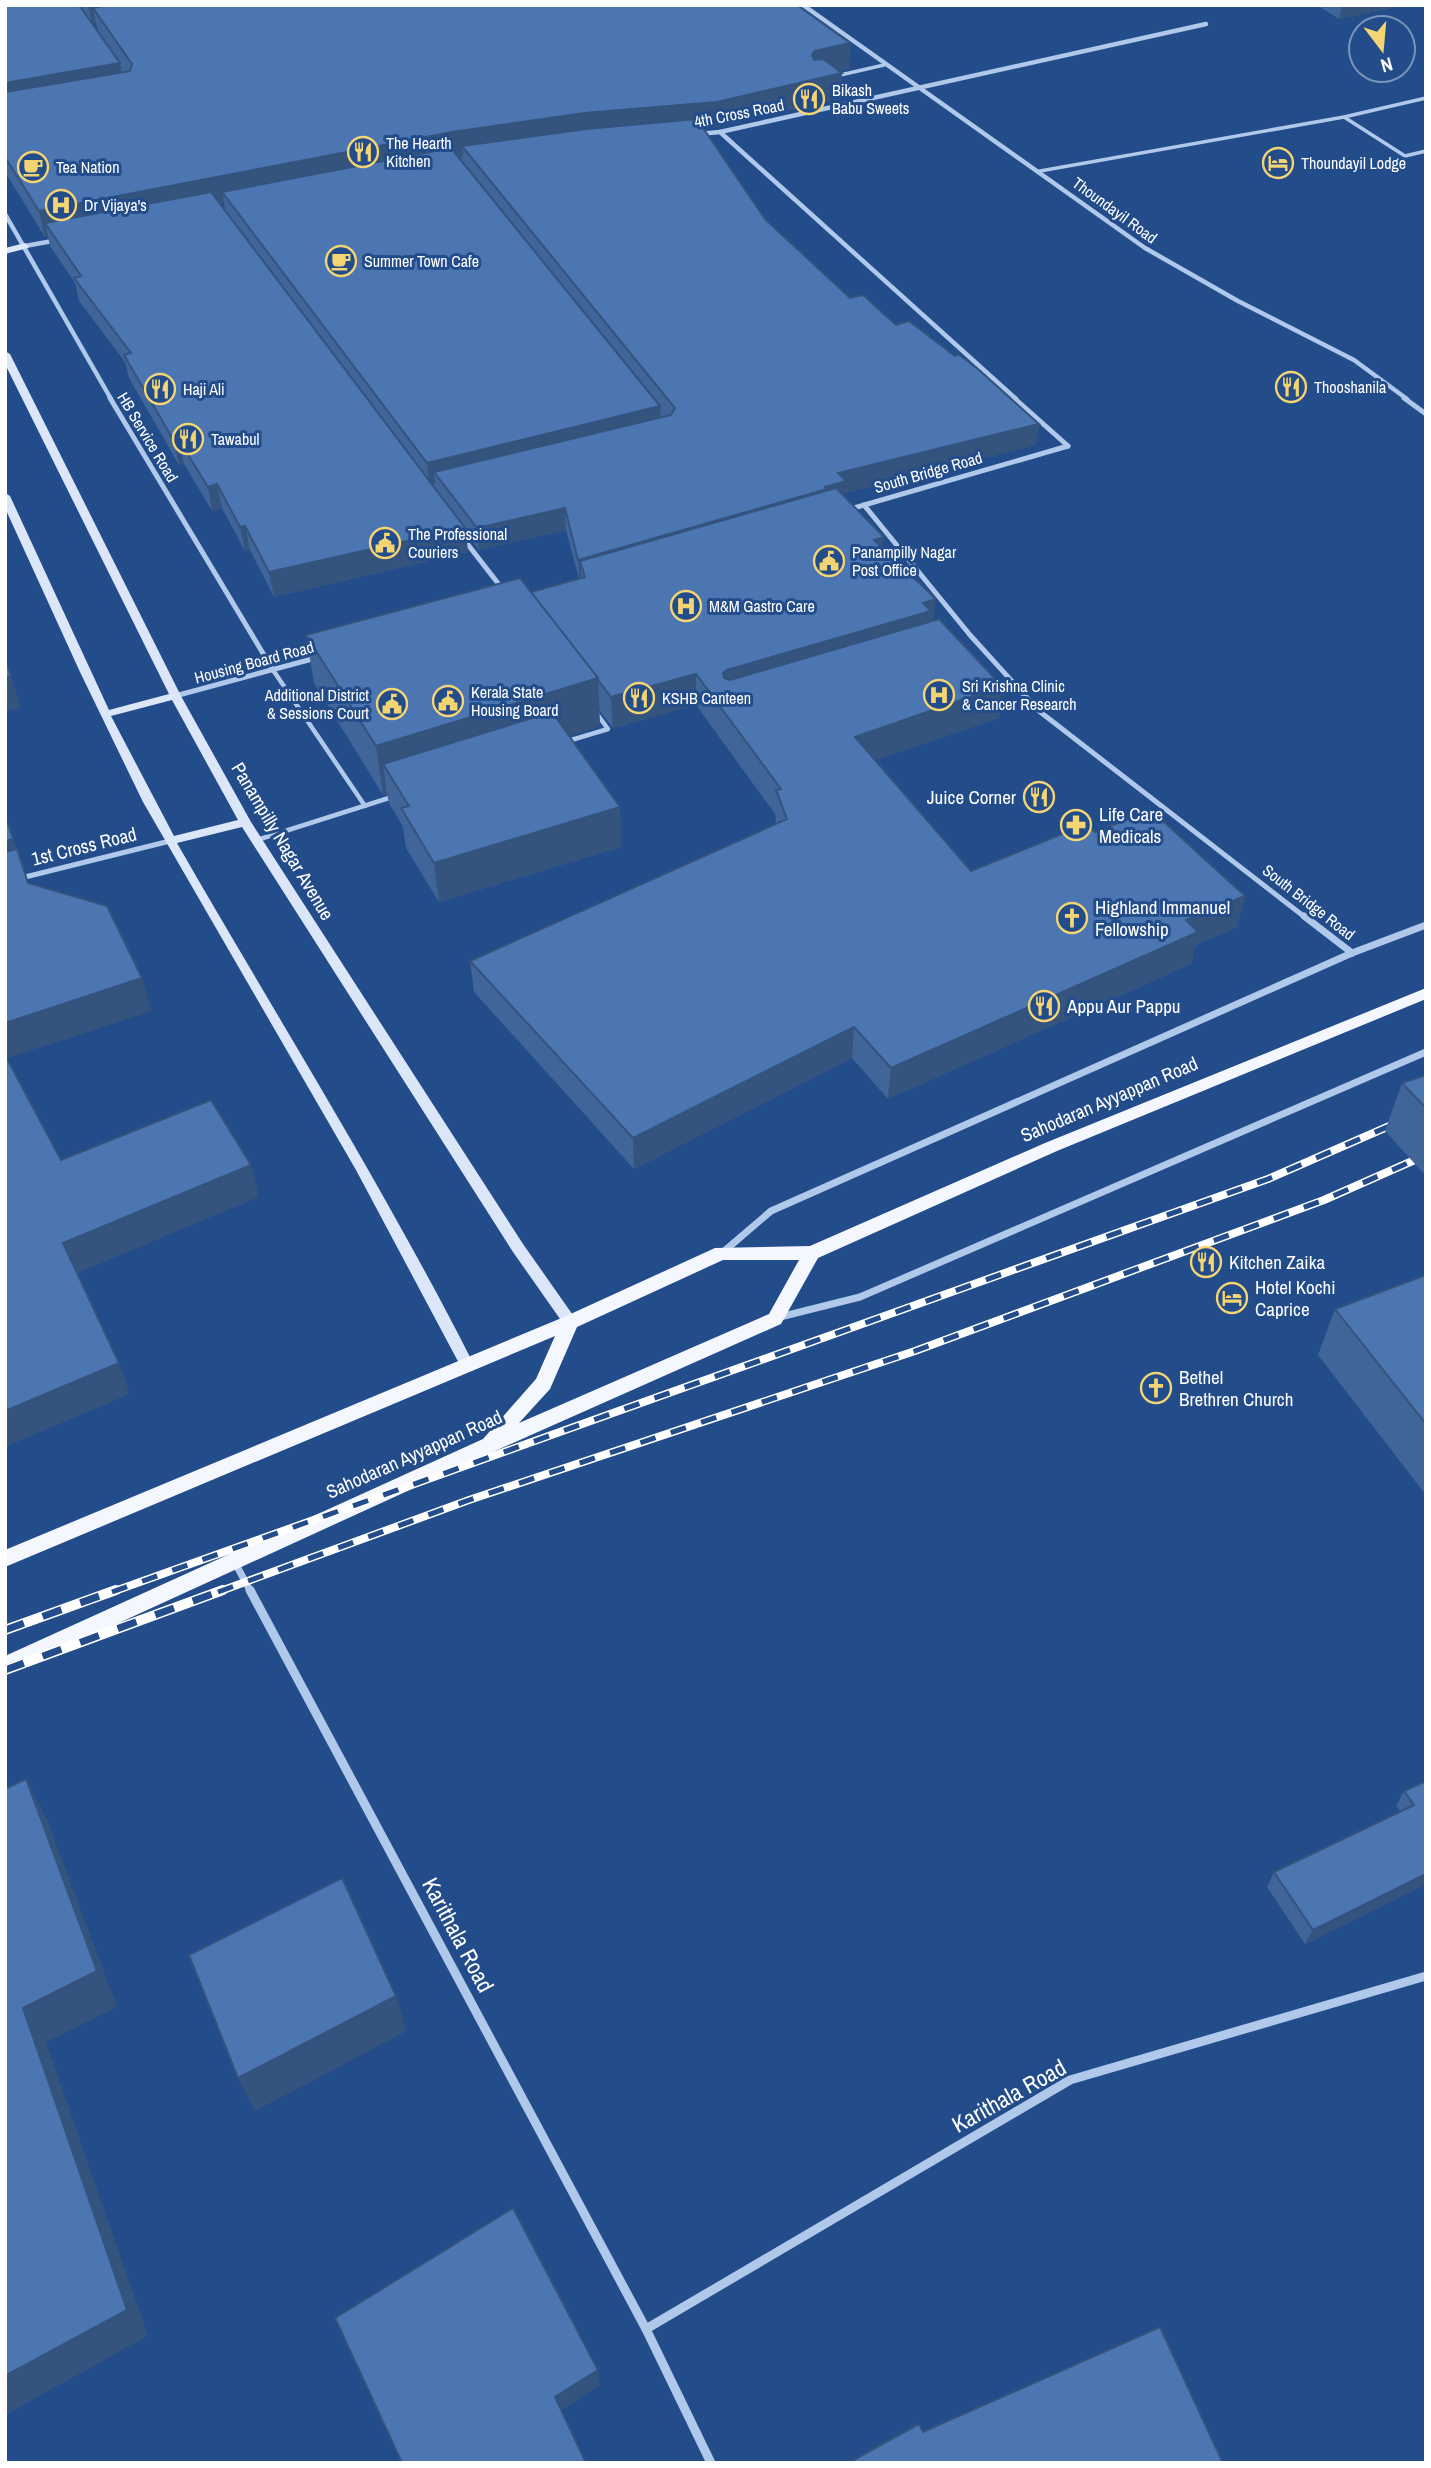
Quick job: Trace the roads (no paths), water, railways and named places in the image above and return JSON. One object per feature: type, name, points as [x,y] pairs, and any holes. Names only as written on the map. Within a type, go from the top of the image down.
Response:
[{"type":"main road","name":"Sahodaran Ayyappan Road","points":[[5,1559],[466,1363],[570,1322],[721,1253],[812,1253],[1051,1147],[1426,993]]},
{"type":"main road","points":[[775,1319],[812,1253]]},
{"type":"main road","name":"Sahodaran Ayyappan Road","points":[[5,1666],[488,1445],[775,1319]]},
{"type":"main road","points":[[488,1445],[543,1384],[570,1322]]},
{"type":"street","name":"Thoundayil Road","points":[[803,5],[1145,248],[1238,301],[1354,360],[1426,414]]},
{"type":"street","name":"4th Cross Road","points":[[693,134],[720,132],[1206,24]]},
{"type":"street","name":"South Bridge Road","points":[[720,132],[1068,446],[864,505],[970,635],[1039,710],[1352,953]]},
{"type":"street","name":"HB Service Road","points":[[5,214],[126,426],[273,670]]},
{"type":"street","points":[[5,250],[63,239]]},
{"type":"street","name":"Panampilly Nagar Avenue","points":[[5,354],[175,696],[245,822],[511,1237],[570,1322]]},
{"type":"street","points":[[5,496],[105,714],[170,841],[427,1283],[466,1363]]},
{"type":"street","points":[[837,512],[864,505]]},
{"type":"street","points":[[458,533],[507,595]]},
{"type":"street","points":[[957,639],[970,635]]},
{"type":"street","name":"Housing Board Road","points":[[175,696],[327,656]]},
{"type":"street","points":[[105,714],[175,696]]},
{"type":"street","points":[[170,841],[245,822]]},
{"type":"street","name":"1st Cross Road","points":[[5,882],[170,841]]},
{"type":"street","points":[[721,1253],[771,1211],[1352,953],[1426,925]]},
{"type":"street","points":[[775,1319],[860,1297],[1426,1052]]},
{"type":"street","name":"Karithala Road","points":[[234,1561],[646,2329],[711,2463]]},
{"type":"street","name":"Karithala Road","points":[[646,2329],[1070,2080],[1426,1976]]},
{"type":"lane","points":[[826,79],[884,65]]},
{"type":"lane","points":[[1040,171],[1344,117],[1426,98]]},
{"type":"lane","points":[[1344,117],[1405,156],[1426,151]]},
{"type":"lane","points":[[273,670],[365,806]]},
{"type":"lane","points":[[557,745],[608,729],[592,708]]},
{"type":"lane","points":[[257,840],[404,793]]},
{"type":"railway","points":[[112,1592],[1268,1179],[1426,1110]]},
{"type":"railway","points":[[218,1592],[469,1500],[915,1351],[1324,1200],[1426,1155]]},
{"type":"railway","points":[[5,1630],[116,1590]]},
{"type":"railway","points":[[5,1670],[223,1590]]},
{"type":"place","name":"Bikash Babu Sweets","points":[[809,99]]},
{"type":"place","name":"The Hearth Kitchen","points":[[363,152]]},
{"type":"place","name":"Thoundayil Lodge","points":[[1278,163]]},
{"type":"place","name":"Tea Nation","points":[[33,167]]},
{"type":"place","name":"Dr Vijaya's","points":[[61,205]]},
{"type":"place","name":"Summer Town Cafe","points":[[341,261]]},
{"type":"place","name":"Thooshanila","points":[[1291,387]]},
{"type":"place","name":"Haji Ali","points":[[160,389]]},
{"type":"place","name":"Tawabul","points":[[188,439]]},
{"type":"place","name":"The Professional Couriers","points":[[385,543]]},
{"type":"place","name":"Panampilly Nagar Post Office","points":[[829,561]]},
{"type":"place","name":"M&M Gastro Care","points":[[686,606]]},
{"type":"place","name":"Sri Krishna Clinic & Cancer Research","points":[[939,695]]},
{"type":"place","name":"KSHB Canteen","points":[[639,698]]},
{"type":"place","name":"Kerala State Housing Board","points":[[448,701]]},
{"type":"place","name":"Additional District & Sessions Court","points":[[392,704]]},
{"type":"place","name":"Juice Corner","points":[[1039,797]]},
{"type":"place","name":"Life Care Medicals","points":[[1076,825]]},
{"type":"place","name":"Highland Immanuel Fellowship","points":[[1072,918]]},
{"type":"place","name":"Appu Aur Pappu","points":[[1044,1006]]},
{"type":"place","name":"Kitchen Zaika","points":[[1206,1262]]},
{"type":"place","name":"Hotel Kochi Caprice","points":[[1232,1298]]},
{"type":"place","name":"Bethel Brethren Church","points":[[1156,1388]]}]
